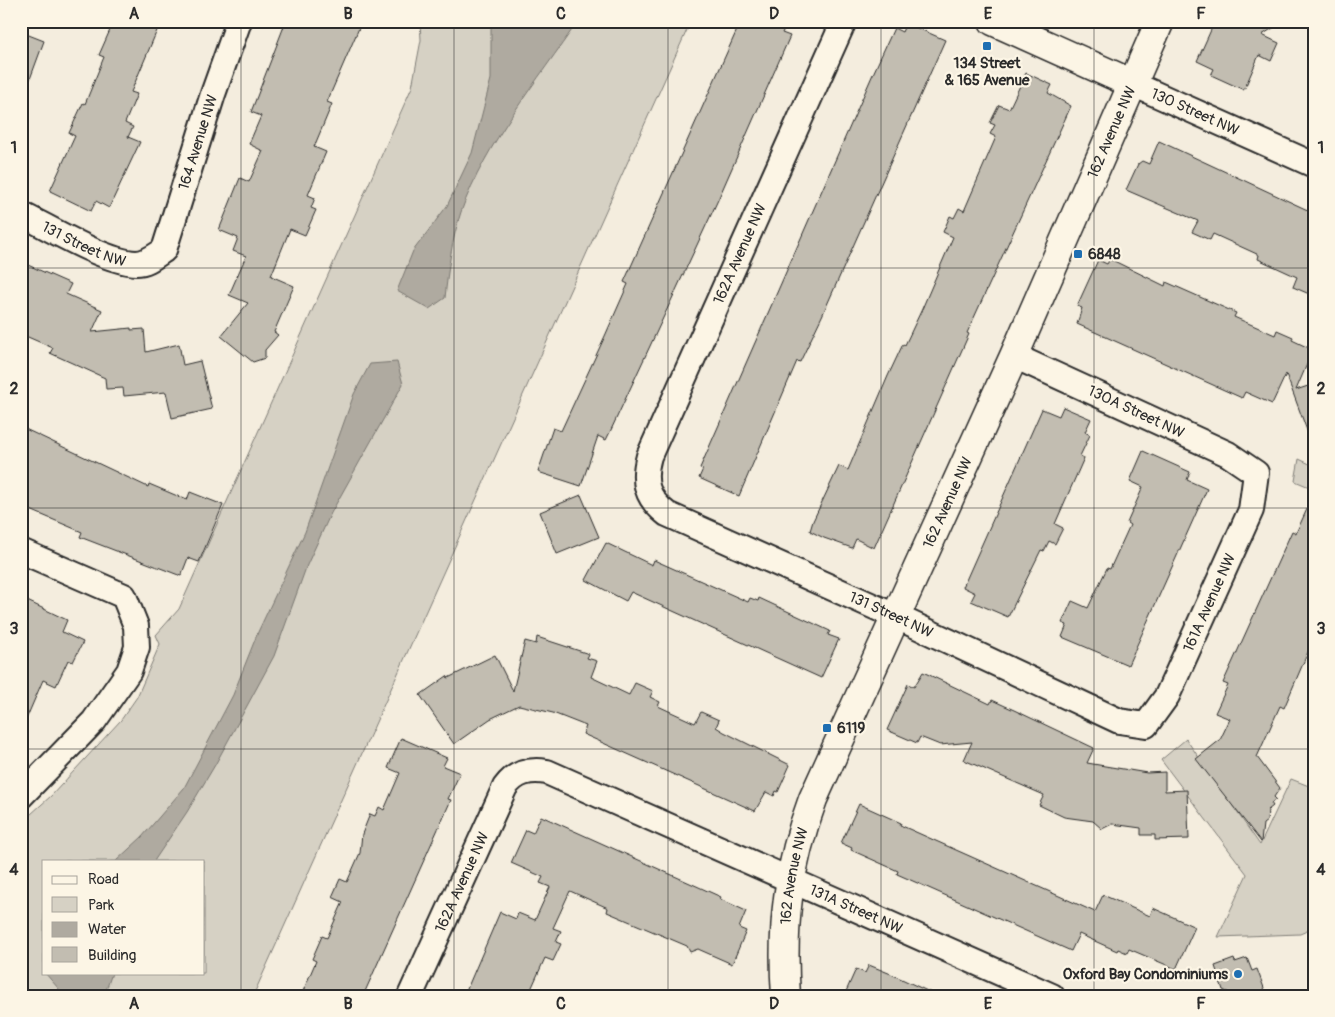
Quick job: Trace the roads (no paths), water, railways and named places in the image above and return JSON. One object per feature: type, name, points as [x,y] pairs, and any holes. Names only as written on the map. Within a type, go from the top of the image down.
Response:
[{"type":"street","name":"164 Avenue NW","points":[[151,260],[164,250],[170,234],[213,94],[239,21]]},
{"type":"street","name":"162A Avenue NW","points":[[646,488],[646,467],[649,456],[844,21]]},
{"type":"street","name":"130 Street NW","points":[[993,21],[1314,165]]},
{"type":"street","name":"162 Avenue NW","points":[[786,996],[783,951],[790,878],[796,847],[813,799],[1014,356],[1160,21]]},
{"type":"street","name":"131 Street NW","points":[[21,214],[119,260],[137,263],[151,260]]},
{"type":"street","name":"130A Street NW","points":[[1014,356],[1228,454],[1256,473]]},
{"type":"street","name":"161A Avenue NW","points":[[1146,725],[1167,696],[1251,510],[1256,473]]},
{"type":"street","name":"131 Street NW","points":[[646,488],[656,506],[667,514],[895,616],[1119,721],[1146,725]]},
{"type":"street","points":[[21,551],[124,596],[136,626],[137,647],[129,671],[94,721],[21,796]]},
{"type":"street","name":"131A Street NW","points":[[520,774],[530,771],[547,772],[790,878],[1052,996]]},
{"type":"street","name":"162A Avenue NW","points":[[410,996],[499,799],[512,779],[520,774]]},
{"type":"water","points":[[491,21],[578,21],[498,137],[471,187],[455,233],[445,298],[429,309],[397,291],[413,251],[447,206],[472,153],[491,79]]},
{"type":"water","points":[[397,362],[403,384],[331,513],[307,565],[274,656],[215,765],[187,812],[155,860],[117,860],[142,837],[184,788],[233,695],[258,632],[305,532],[354,394],[370,364]]},
{"type":"water","points":[[46,974],[112,974],[104,996],[65,996]]},
{"type":"place","name":"134 Street & 165 Avenue","points":[[987,46]]},
{"type":"place","name":"6848","points":[[1078,254]]},
{"type":"place","name":"6119","points":[[827,728]]},
{"type":"place","name":"Oxford Bay Condominiums","points":[[1238,974]]}]
